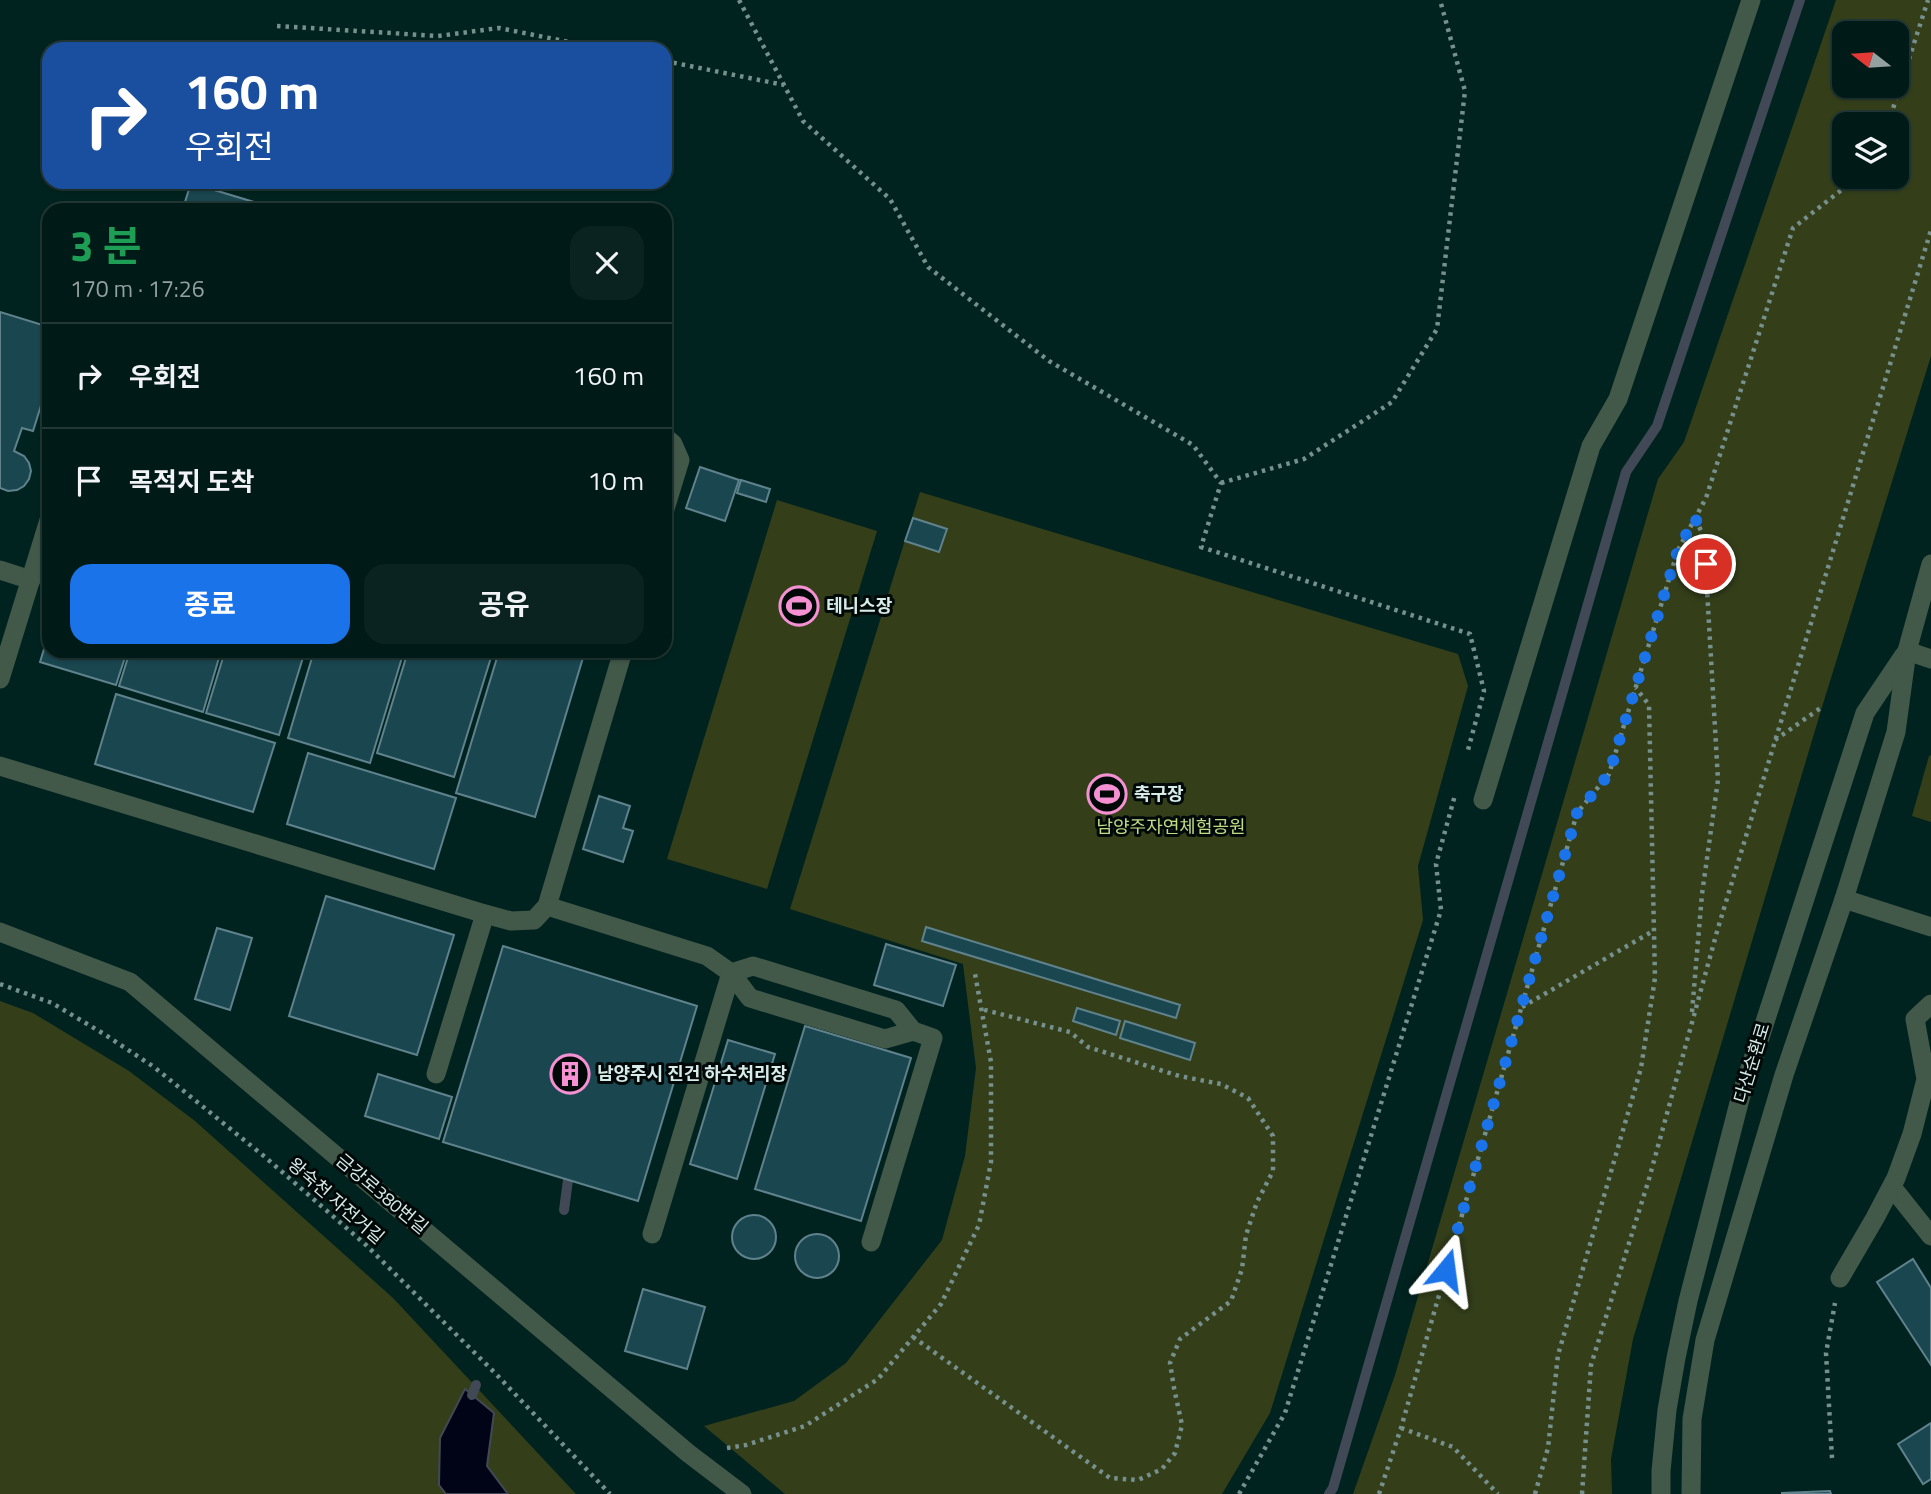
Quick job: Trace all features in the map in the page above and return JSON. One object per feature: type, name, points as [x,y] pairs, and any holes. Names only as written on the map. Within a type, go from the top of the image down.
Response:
[{"type":"street","points":[[1483,800],[1591,446],[1618,399],[1751,0]]},
{"type":"street","points":[[672,443],[680,460],[672,486]]},
{"type":"street","points":[[0,679],[6,638],[31,579],[42,543]]},
{"type":"street","name":"다산순환로","points":[[1691,1494],[1692,1419],[1705,1340],[1784,1075],[1844,899],[1896,732],[1907,651],[1931,564]]},
{"type":"street","points":[[0,570],[31,579]]},
{"type":"street","points":[[1907,651],[1931,659]]},
{"type":"street","name":"다산순환로","points":[[1661,1494],[1667,1410],[1676,1358],[1740,1098],[1865,713],[1907,651]]},
{"type":"street","points":[[0,766],[485,914],[511,921],[534,920],[547,906],[621,658]]},
{"type":"street","points":[[1844,899],[1931,927]]},
{"type":"street","points":[[547,906],[707,956],[731,973],[750,999],[885,1039],[913,1031]]},
{"type":"street","points":[[436,1074],[485,914]]},
{"type":"street","name":"금강로380번길","points":[[0,932],[130,982],[688,1453],[741,1494]]},
{"type":"street","points":[[731,973],[753,966],[896,1010],[913,1031],[933,1038],[872,1242]]},
{"type":"street","points":[[652,1234],[731,973]]},
{"type":"street","points":[[1840,1278],[1892,1187],[1912,1134],[1926,1079],[1915,1019],[1931,1004]]},
{"type":"street","points":[[1892,1187],[1931,1236]]},
{"type":"path","points":[[739,0],[803,121],[890,199],[928,267],[1049,361],[1193,444],[1221,483]]},
{"type":"path","points":[[1221,483],[1304,459],[1392,402],[1437,329],[1465,92],[1440,0]]},
{"type":"path","points":[[1892,112],[1928,0]]},
{"type":"path","points":[[277,26],[438,36],[499,28],[569,42]]},
{"type":"path","points":[[672,62],[784,85]]},
{"type":"path","points":[[1378,1494],[1401,1428],[1577,813],[1609,774],[1678,550],[1706,498],[1793,228],[1842,189]]},
{"type":"path","points":[[1581,1494],[1591,1366],[1649,1180],[1718,928],[1931,230]]},
{"type":"path","points":[[1221,483],[1201,547],[1470,634],[1484,691],[1465,758]]},
{"type":"path","points":[[1692,1024],[1702,894],[1718,780],[1704,537],[1695,518]]},
{"type":"path","points":[[1535,1494],[1548,1448],[1558,1355],[1641,1068],[1655,978],[1648,705],[1636,687]]},
{"type":"path","points":[[1775,740],[1822,707]]},
{"type":"path","points":[[1239,1494],[1285,1413],[1441,910],[1436,864],[1458,784]]},
{"type":"path","points":[[1522,1007],[1654,931]]},
{"type":"path","points":[[688,1453],[746,1445],[805,1426],[878,1379],[942,1304],[979,1225],[991,1162],[990,1062],[975,974]]},
{"type":"path","name":"왕숙천 자전거길","points":[[0,984],[52,1003],[104,1034],[154,1067],[265,1157],[366,1245],[495,1373],[610,1494]]},
{"type":"path","points":[[913,1337],[1110,1478],[1138,1480],[1162,1469],[1175,1453],[1182,1425],[1170,1363],[1180,1339],[1231,1301],[1242,1269],[1246,1235],[1257,1202],[1272,1171],[1273,1136],[1248,1098],[1221,1084],[1179,1076],[1088,1047],[1070,1032],[981,1009]]},
{"type":"path","points":[[1832,1458],[1826,1353],[1840,1278]]},
{"type":"path","points":[[1401,1428],[1453,1447],[1498,1494]]},
{"type":"green space","points":[[1836,0],[1931,0],[1931,356],[1822,707],[1633,1339],[1611,1459],[1612,1494],[1353,1494],[1395,1375],[1658,479],[1684,442]]},
{"type":"green space","name":"남양주자연체험공원","points":[[920,492],[1458,654],[1468,686],[1418,866],[1423,920],[1270,1413],[1222,1494],[785,1494],[704,1426],[794,1401],[846,1363],[942,1240],[965,1156],[976,1068],[963,964],[790,909]]},
{"type":"green space","points":[[777,500],[877,531],[767,889],[667,859]]},
{"type":"green space","points":[[1931,755],[1931,822],[1912,816]]},
{"type":"green space","points":[[0,1001],[33,1013],[129,1071],[195,1121],[393,1298],[576,1494],[0,1494]]},
{"type":"water","points":[[465,1389],[494,1413],[487,1466],[508,1494],[446,1494],[439,1485],[440,1438]]},
{"type":"building","points":[[189,189],[211,189],[257,203],[185,203]]},
{"type":"building","points":[[0,312],[42,325],[42,402],[33,431],[22,428],[14,451],[24,456],[29,463],[29,479],[17,490],[0,488]]},
{"type":"building","points":[[700,467],[739,480],[725,521],[686,508]]},
{"type":"building","points":[[741,480],[770,489],[766,502],[737,493]]},
{"type":"building","points":[[913,518],[947,529],[939,552],[905,541]]},
{"type":"building","points":[[42,656],[42,658],[125,658],[116,685],[40,662]]},
{"type":"building","points":[[128,658],[219,658],[203,712],[119,686]]},
{"type":"building","points":[[223,658],[303,658],[279,735],[206,713]]},
{"type":"building","points":[[312,658],[402,658],[370,763],[288,738]]},
{"type":"building","points":[[406,658],[491,658],[454,777],[377,753]]},
{"type":"building","points":[[497,658],[583,658],[535,817],[456,793]]},
{"type":"building","points":[[116,694],[275,743],[253,812],[95,764]]},
{"type":"building","points":[[308,753],[456,798],[434,869],[287,824]]},
{"type":"building","points":[[599,796],[630,806],[623,828],[633,831],[623,862],[583,849]]},
{"type":"building","points":[[326,896],[454,935],[417,1055],[289,1016]]},
{"type":"building","points":[[926,927],[1180,1005],[1176,1018],[922,941]]},
{"type":"building","points":[[217,928],[252,938],[230,1010],[195,999]]},
{"type":"building","points":[[886,944],[956,965],[943,1006],[874,985]]},
{"type":"building","name":"남양주시 진건 하수처리장","points":[[503,946],[697,1006],[638,1201],[443,1142]]},
{"type":"building","points":[[1077,1008],[1120,1021],[1116,1035],[1073,1021]]},
{"type":"building","points":[[1125,1021],[1195,1043],[1190,1060],[1120,1038]]},
{"type":"building","points":[[805,1026],[911,1058],[861,1221],[755,1189]]},
{"type":"building","points":[[728,1040],[775,1054],[737,1179],[690,1164]]},
{"type":"building","points":[[378,1074],[452,1097],[439,1139],[365,1116]]},
{"type":"building","points":[[754,1215],[769,1222],[776,1237],[769,1252],[754,1259],[739,1252],[732,1237],[739,1222]]},
{"type":"building","points":[[817,1234],[832,1241],[839,1256],[832,1271],[817,1278],[802,1271],[795,1256],[802,1241]]},
{"type":"building","points":[[1913,1259],[1931,1288],[1931,1365],[1877,1282]]},
{"type":"building","points":[[643,1289],[705,1307],[687,1369],[625,1351]]},
{"type":"building","points":[[1931,1423],[1931,1479],[1923,1484],[1898,1444]]},
{"type":"building","points":[[1830,1491],[1831,1494],[1782,1494],[1782,1493]]},
{"type":"waterway","points":[[1329,1494],[1333,1488],[1626,472],[1657,426],[1800,0]]},
{"type":"waterway","points":[[564,1210],[568,1180]]},
{"type":"waterway","points":[[472,1395],[476,1385]]},
{"type":"place","name":"테니스장","points":[[799,606]]},
{"type":"place","name":"축구장","points":[[1107,794]]},
{"type":"place","name":"남양주시 진건 하수처리장","points":[[570,1074]]},
{"type":"route","points":[[1446,1270],[1577,813],[1609,774],[1678,550],[1695,518],[1704,537],[1706,564]]}]
